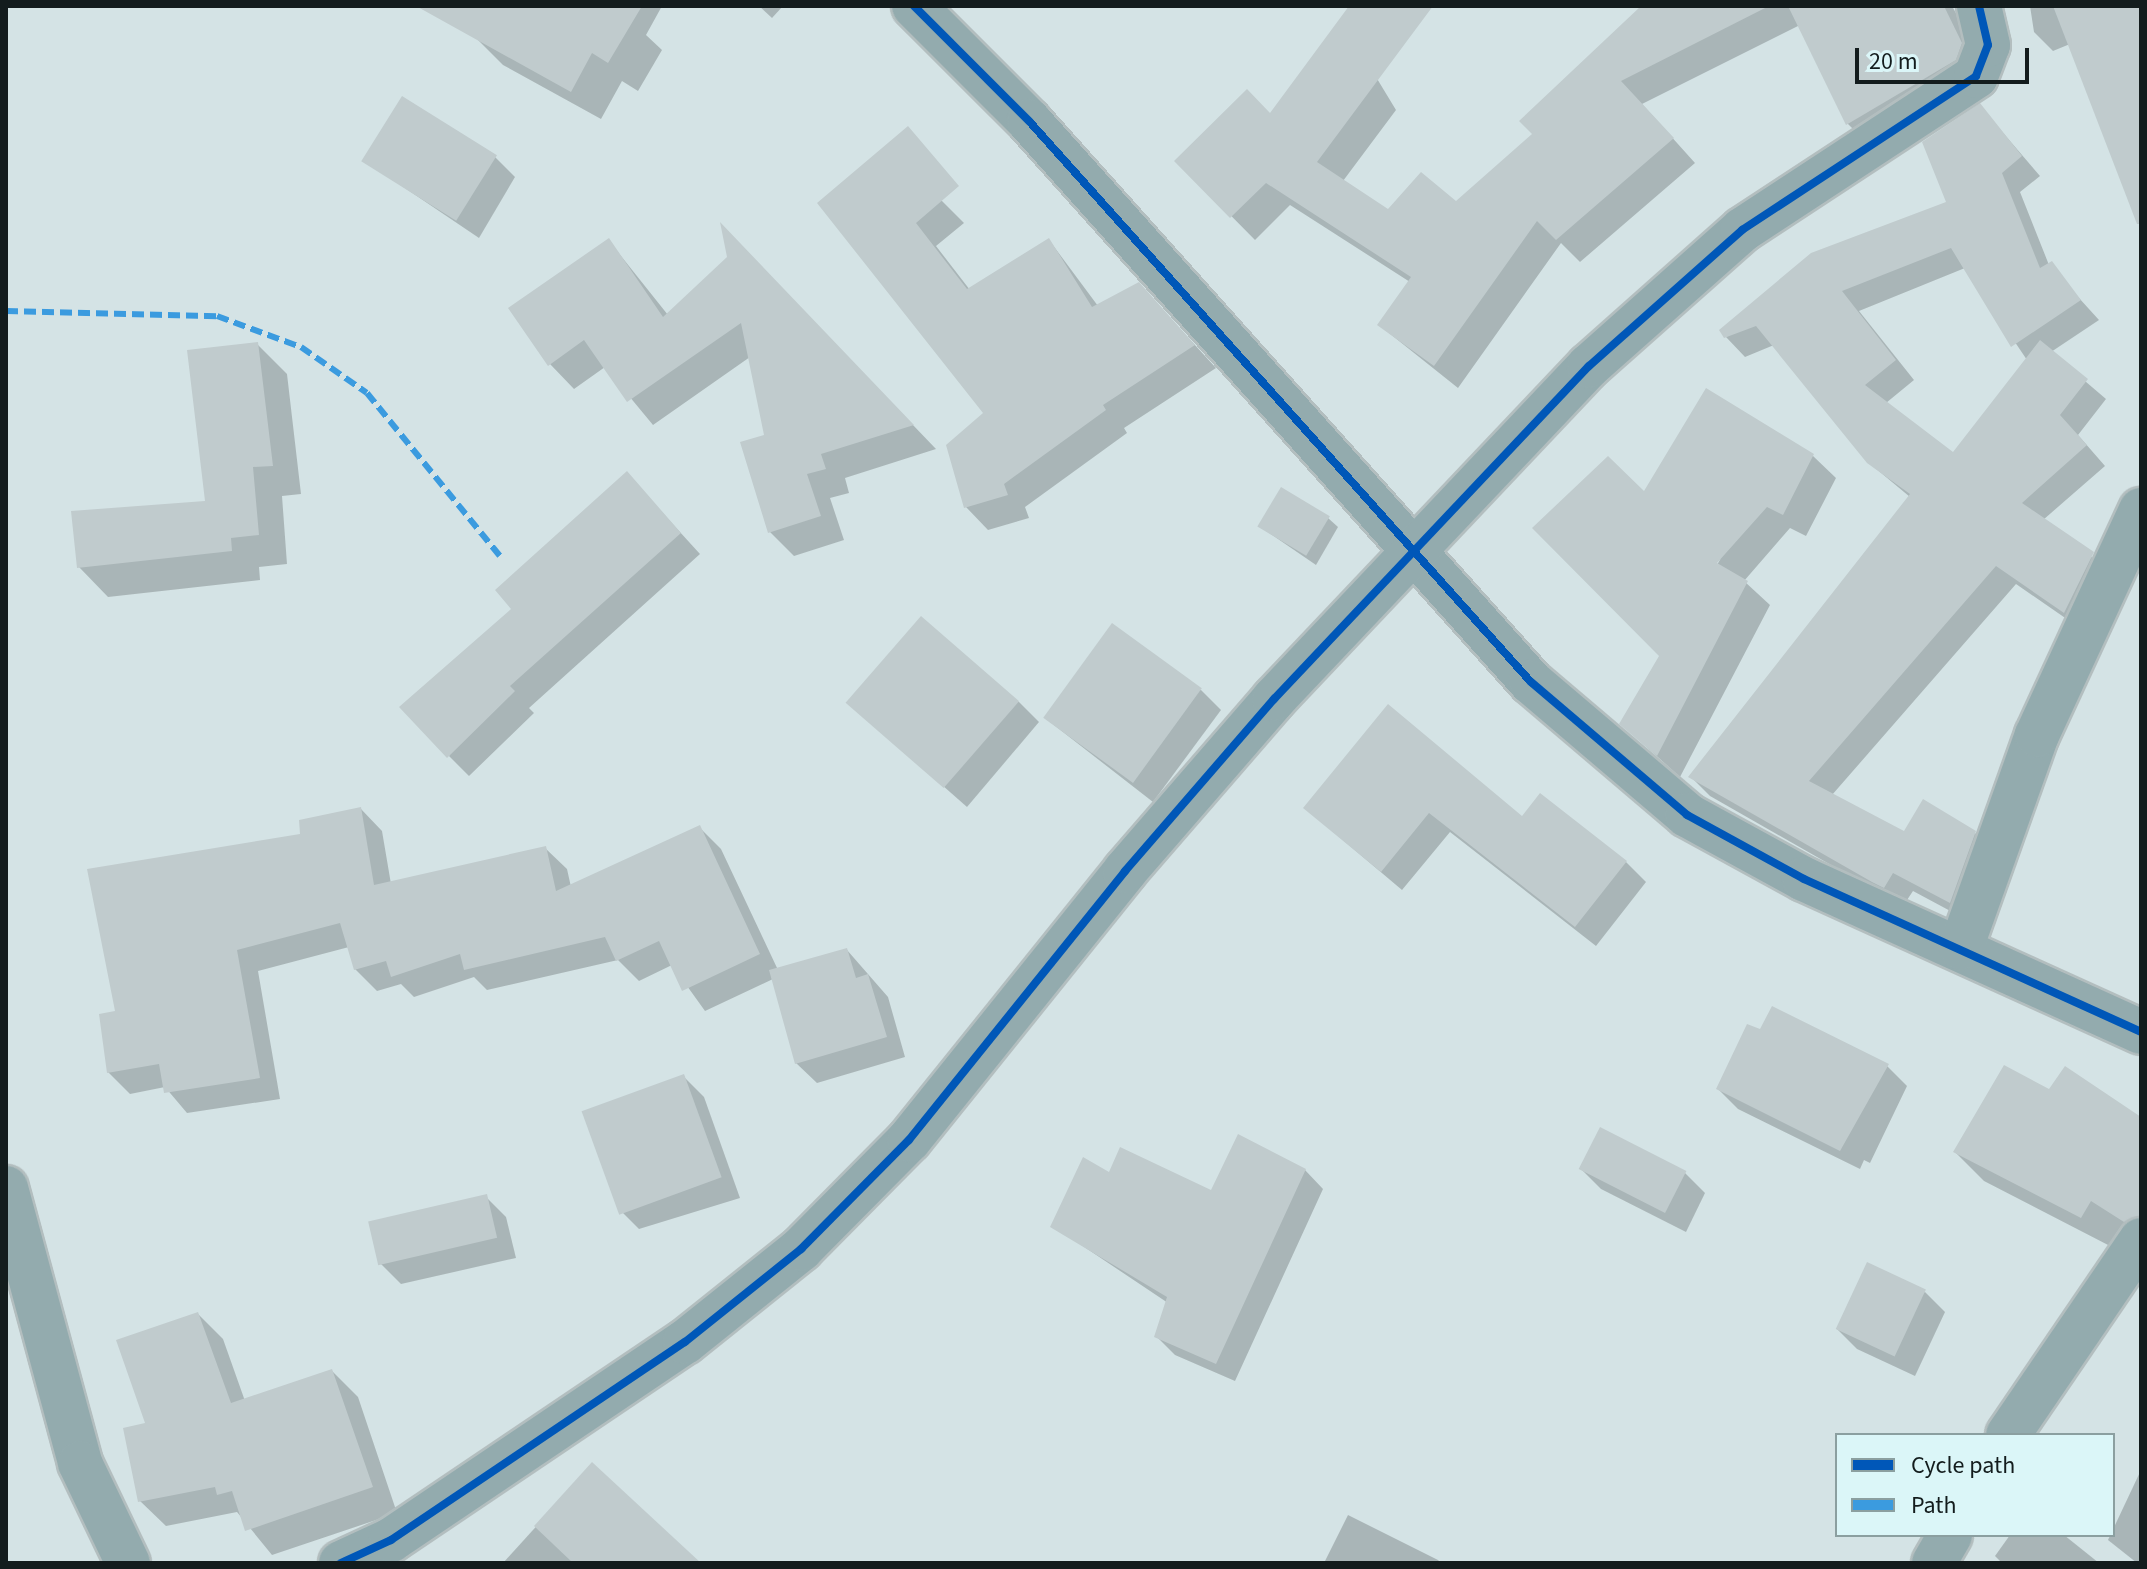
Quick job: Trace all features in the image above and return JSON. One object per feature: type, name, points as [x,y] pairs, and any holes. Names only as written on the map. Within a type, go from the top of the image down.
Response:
[{"type":"street","points":[[914,6],[1029,121],[1414,555],[1531,682],[1687,815],[1804,879],[2141,1032]]},
{"type":"street","points":[[341,1563],[391,1540],[685,1342],[801,1249],[909,1140],[1135,859],[1274,699],[1414,555],[1589,366],[1742,230],[1976,76],[1988,45],[1979,6]]},
{"type":"street","points":[[1961,948],[2037,735],[2141,510]]},
{"type":"street","points":[[6,1188],[80,1463],[128,1563]]},
{"type":"street","points":[[2009,1433],[2141,1240]]},
{"type":"street","points":[[1934,1563],[1949,1537]]},
{"type":"building","points":[[416,6],[642,6],[608,63],[592,53],[571,92]]},
{"type":"building","points":[[1349,6],[1433,6],[1317,162],[1388,209],[1421,172],[1456,201],[1532,134],[1519,121],[1641,6],[1769,6],[1621,81],[1674,138],[1556,240],[1537,221],[1434,366],[1377,325],[1411,277],[1266,183],[1230,218],[1174,161],[1247,89],[1270,113]]},
{"type":"building","points":[[1788,6],[1944,6],[1962,43],[1956,60],[1846,125]]},
{"type":"building","points":[[2053,6],[2141,6],[2141,224],[2137,224]]},
{"type":"building","points":[[402,96],[497,155],[456,221],[361,161]]},
{"type":"building","points":[[1980,103],[2022,156],[2002,173],[2040,268],[2052,261],[2081,300],[2011,347],[1951,248],[1842,291],[1896,360],[1865,385],[1953,452],[2040,340],[2088,379],[2060,415],[2087,445],[2022,503],[2094,552],[2064,613],[1996,566],[1809,781],[1904,831],[1923,799],[1976,831],[1950,903],[1893,873],[1884,888],[1688,777],[1910,494],[1867,463],[1756,326],[1724,338],[1719,330],[1811,253],[1946,202],[1922,142]]},
{"type":"building","points":[[908,126],[959,186],[916,223],[967,289],[1049,238],[1092,307],[1139,282],[1195,345],[1103,405],[1106,410],[1004,484],[1008,495],[964,508],[946,445],[983,413],[817,203]]},
{"type":"building","points":[[720,222],[914,425],[821,454],[826,469],[807,474],[821,516],[768,533],[740,442],[764,435],[741,323],[627,402],[584,340],[548,366],[508,308],[609,238],[663,317],[727,257]]},
{"type":"building","points":[[258,342],[273,466],[253,467],[259,535],[231,538],[232,551],[77,568],[71,511],[205,501],[187,350]]},
{"type":"building","points":[[1706,388],[1814,454],[1783,515],[1767,507],[1717,563],[1748,581],[1657,756],[1619,724],[1659,656],[1532,528],[1608,456],[1644,491]]},
{"type":"building","points":[[627,471],[681,533],[510,686],[515,691],[447,758],[399,707],[511,609],[495,590]]},
{"type":"building","points":[[1281,487],[1330,516],[1306,556],[1257,526]]},
{"type":"building","points":[[921,616],[1019,701],[944,788],[846,703]]},
{"type":"building","points":[[1112,623],[1202,688],[1133,783],[1043,718]]},
{"type":"building","points":[[1388,704],[1522,816],[1540,793],[1627,861],[1575,927],[1429,813],[1381,872],[1303,808]]},
{"type":"building","points":[[361,807],[374,885],[546,846],[556,891],[700,825],[760,954],[682,991],[659,941],[616,961],[605,937],[464,970],[460,954],[391,977],[386,961],[354,970],[340,923],[237,950],[260,1078],[164,1093],[159,1064],[107,1073],[99,1014],[115,1011],[87,869],[300,834],[299,820]]},
{"type":"building","points":[[847,948],[856,978],[868,974],[887,1037],[795,1064],[769,970]]},
{"type":"building","points":[[1772,1006],[1889,1064],[1840,1151],[1716,1089],[1747,1024],[1760,1029]]},
{"type":"building","points":[[2004,1065],[2049,1089],[2065,1066],[2141,1117],[2141,1215],[2124,1222],[2091,1201],[2081,1218],[1953,1152]]},
{"type":"building","points":[[684,1074],[722,1177],[619,1215],[582,1111]]},
{"type":"building","points":[[1600,1127],[1686,1171],[1665,1213],[1579,1169]]},
{"type":"building","points":[[1238,1134],[1306,1169],[1216,1364],[1154,1337],[1167,1297],[1050,1227],[1083,1157],[1109,1172],[1120,1147],[1211,1190]]},
{"type":"building","points":[[487,1194],[497,1238],[378,1265],[368,1221]]},
{"type":"building","points":[[1867,1262],[1926,1289],[1895,1357],[1836,1329]]},
{"type":"building","points":[[198,1312],[231,1403],[332,1369],[373,1487],[245,1531],[232,1491],[217,1495],[215,1487],[138,1502],[123,1428],[145,1423],[116,1340]]},
{"type":"building","points":[[592,1462],[701,1563],[573,1563],[534,1526]]},
{"type":"marked path","points":[[6,311],[217,316],[301,347],[367,393],[500,556]]},
{"type":"cycle path","points":[[914,6],[1029,121],[1531,682],[1687,815],[1804,879],[2141,1032]]},
{"type":"cycle path","points":[[341,1563],[391,1540],[685,1342],[801,1249],[909,1140],[1125,871],[1274,699],[1589,366],[1742,230],[1976,76],[1988,45],[1979,6]]}]
